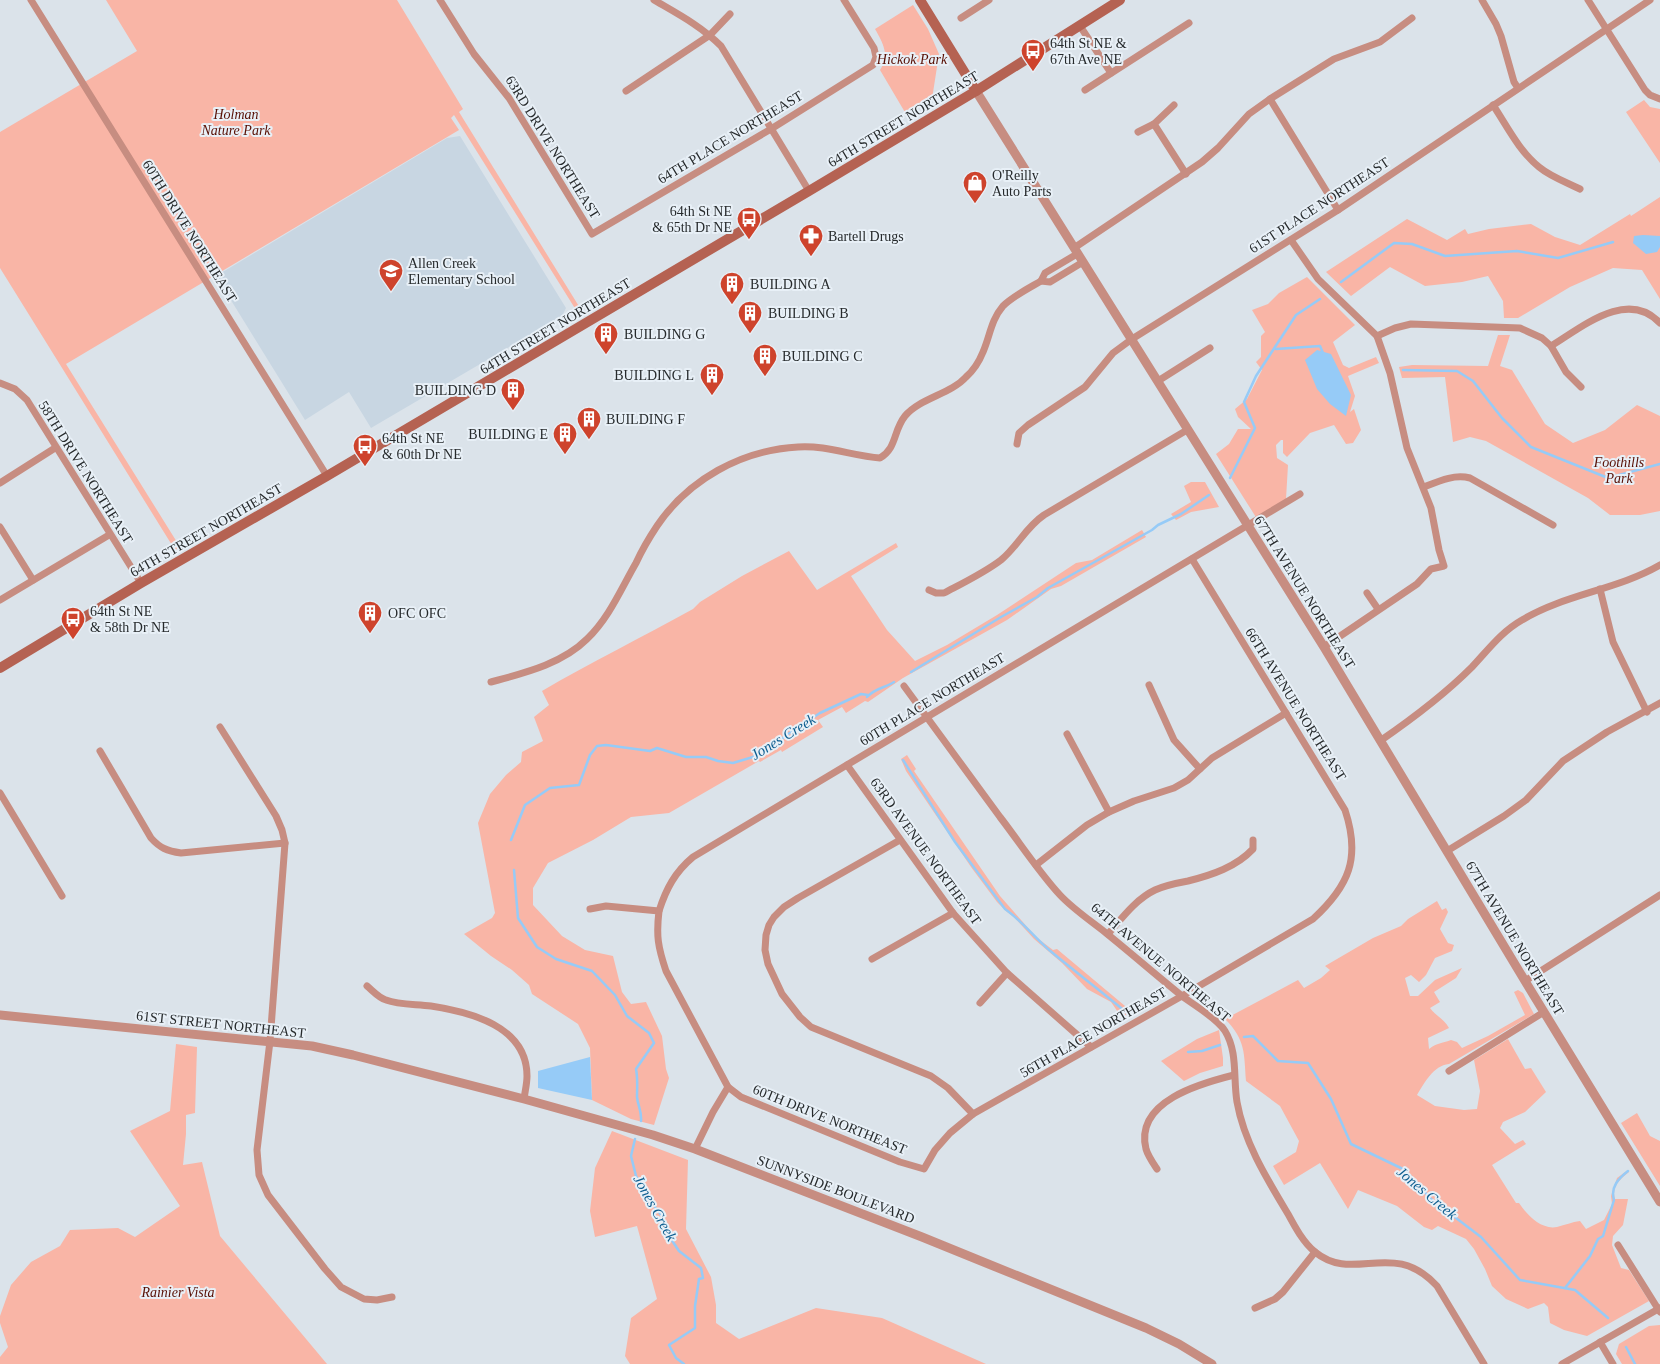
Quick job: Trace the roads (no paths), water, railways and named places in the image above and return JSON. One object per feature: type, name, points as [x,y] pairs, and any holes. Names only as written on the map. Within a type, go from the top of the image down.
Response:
[{"type":"main road","name":"67TH AVENUE NORTHEAST","points":[[920,0],[976,91]]},
{"type":"main road","name":"64TH STREET NORTHEAST","points":[[0,668],[141,583],[327,476],[809,191],[976,91],[1120,0]]},
{"type":"street","name":"60TH DRIVE NORTHEAST","points":[[31,0],[327,476]]},
{"type":"street","name":"63RD DRIVE NORTHEAST","points":[[440,0],[474,54],[509,98],[592,234]]},
{"type":"street","points":[[654,0],[690,21],[710,35],[721,46],[809,191]]},
{"type":"street","name":"64TH PLACE NORTHEAST","points":[[592,234],[873,65],[876,57],[874,48],[844,0]]},
{"type":"street","points":[[961,18],[989,0]]},
{"type":"street","points":[[1482,0],[1496,24],[1514,82],[1518,88]]},
{"type":"street","points":[[1588,0],[1645,90],[1650,95],[1660,99]]},
{"type":"street","name":"61ST PLACE NORTHEAST","points":[[1017,444],[1019,433],[1085,387],[1113,353],[1338,210],[1650,0]]},
{"type":"street","points":[[626,90],[710,35],[730,14]]},
{"type":"street","points":[[491,682],[561,659],[588,639],[604,619],[657,525],[675,504],[705,477],[728,464],[753,455],[792,447],[827,449],[880,458],[889,453],[905,416],[916,407],[965,379],[978,364],[992,325],[1003,306],[1041,281],[1046,273],[1186,174],[1218,148],[1249,114],[1270,99],[1334,59],[1380,42],[1412,18]]},
{"type":"street","points":[[1085,90],[1189,24]]},
{"type":"street","points":[[1080,26],[1111,73]]},
{"type":"street","name":"67TH AVENUE NORTHEAST","points":[[976,91],[1324,647],[1525,982],[1660,1202]]},
{"type":"street","points":[[1270,99],[1338,210]]},
{"type":"street","points":[[1138,132],[1154,124],[1174,105]]},
{"type":"street","points":[[1493,105],[1519,146],[1531,160],[1547,173],[1580,188]]},
{"type":"street","points":[[1154,124],[1186,174]]},
{"type":"street","points":[[1292,240],[1318,280],[1377,336],[1390,372],[1407,448],[1424,486],[1431,508],[1444,566],[1431,568],[1417,584],[1324,647]]},
{"type":"street","points":[[1041,281],[1050,282],[1083,262]]},
{"type":"street","points":[[1551,346],[1600,316],[1617,310],[1643,312],[1660,323]]},
{"type":"street","points":[[1377,336],[1410,324],[1520,328],[1531,331],[1551,346],[1566,372],[1581,387]]},
{"type":"street","points":[[1158,381],[1210,348]]},
{"type":"street","name":"58TH DRIVE NORTHEAST","points":[[0,383],[15,389],[27,400],[55,448],[141,583]]},
{"type":"street","points":[[929,590],[944,594],[1002,559],[1034,522],[1044,515],[1187,430]]},
{"type":"street","points":[[0,483],[55,448]]},
{"type":"street","points":[[1424,486],[1461,476],[1470,478],[1553,526]]},
{"type":"street","name":"60TH PLACE NORTHEAST","points":[[659,911],[668,885],[680,867],[693,857],[1300,494]]},
{"type":"street","points":[[0,527],[33,580]]},
{"type":"street","points":[[0,600],[109,534]]},
{"type":"street","name":"66TH AVENUE NORTHEAST","points":[[1192,559],[1345,810],[1352,835],[1353,852],[1350,870]]},
{"type":"street","points":[[1380,741],[1447,690],[1504,632],[1522,620],[1543,608],[1637,576],[1660,565]]},
{"type":"street","points":[[1600,589],[1613,642],[1647,712]]},
{"type":"street","points":[[1367,593],[1378,609]]},
{"type":"street","points":[[1149,685],[1174,740],[1200,769]]},
{"type":"street","name":"64TH AVENUE NORTHEAST","points":[[904,686],[1061,896],[1182,996],[1221,1025],[1232,1048],[1240,1121],[1257,1160],[1298,1232],[1315,1252],[1336,1262],[1349,1265],[1380,1262],[1406,1264],[1427,1275],[1437,1286],[1484,1364]]},
{"type":"street","points":[[1447,851],[1504,816],[1526,800],[1563,761],[1607,732],[1647,712],[1660,703]]},
{"type":"street","points":[[1036,865],[1087,825],[1134,801],[1174,788],[1188,780],[1212,758],[1286,713]]},
{"type":"street","points":[[220,727],[276,816],[285,843],[270,1041],[258,1150],[259,1175],[268,1195],[333,1280],[341,1287],[358,1296],[377,1300],[392,1297]]},
{"type":"street","points":[[1067,734],[1110,812]]},
{"type":"street","points":[[100,751],[148,833],[159,847],[181,854],[285,843]]},
{"type":"street","name":"63RD AVENUE NORTHEAST","points":[[847,765],[952,913],[1007,973],[1092,1047]]},
{"type":"street","points":[[0,794],[62,896]]},
{"type":"street","points":[[900,840],[798,898],[774,917],[766,935],[765,950],[768,964],[782,994],[800,1017],[811,1027],[931,1076],[948,1088],[973,1114]]},
{"type":"street","points":[[1108,934],[1127,911],[1154,890],[1207,876],[1222,870],[1248,855],[1253,849],[1253,840]]},
{"type":"street","name":"56TH PLACE NORTHEAST","points":[[924,1169],[935,1150],[973,1114],[1182,996],[1313,919],[1328,905],[1341,888],[1350,870]]},
{"type":"street","points":[[1525,982],[1660,895]]},
{"type":"street","points":[[590,909],[606,906],[659,911]]},
{"type":"street","name":"60TH DRIVE NORTHEAST","points":[[659,911],[656,934],[666,971],[728,1087],[741,1097],[900,1162],[924,1169]]},
{"type":"street","points":[[872,959],[952,913]]},
{"type":"street","points":[[980,1004],[1007,973]]},
{"type":"street","points":[[367,986],[385,1000],[441,1008],[483,1019],[496,1025],[507,1034],[518,1048],[524,1062],[527,1076],[524,1099]]},
{"type":"street","points":[[1449,1071],[1544,1012]]},
{"type":"street","name":"61ST STREET NORTHEAST","points":[[0,1015],[54,1022],[312,1046],[436,1077]]},
{"type":"street","points":[[1158,1169],[1149,1156],[1145,1134],[1154,1112],[1180,1093],[1202,1083],[1234,1075]]},
{"type":"street","name":"SUNNYSIDE BOULEVARD","points":[[436,1077],[524,1099],[695,1149],[922,1237],[1146,1328],[1179,1344],[1212,1364]]},
{"type":"street","points":[[695,1149],[728,1087]]},
{"type":"street","points":[[1562,1364],[1659,1310],[1618,1245]]},
{"type":"street","points":[[1256,1308],[1275,1299],[1283,1292],[1315,1252]]},
{"type":"street","points":[[1600,1342],[1613,1364]]},
{"type":"water","points":[[1634,236],[1660,236],[1660,247],[1657,252],[1646,254],[1633,243]]},
{"type":"water","points":[[1317,350],[1331,354],[1351,395],[1346,416],[1330,404],[1317,389],[1305,360]]},
{"type":"water","points":[[590,1057],[592,1100],[538,1088],[538,1071]]},
{"type":"waterway","points":[[1341,282],[1394,243],[1412,244],[1445,256],[1517,251],[1558,258],[1613,242]]},
{"type":"waterway","points":[[1230,478],[1255,428],[1244,402],[1256,376],[1296,315],[1320,299]]},
{"type":"waterway","points":[[1276,349],[1320,346],[1323,353]]},
{"type":"waterway","points":[[1403,370],[1457,371],[1473,381],[1502,418],[1531,447],[1608,478],[1660,464]]},
{"type":"waterway","points":[[911,672],[1037,597],[1048,588],[1158,525],[1181,514],[1209,495]]},
{"type":"waterway","points":[[867,697],[894,682]]},
{"type":"waterway","name":"Jones Creek","points":[[511,840],[525,805],[550,788],[579,785],[590,755],[597,746],[606,745],[650,751],[657,748],[686,757],[706,757],[733,763],[753,757],[779,742],[820,713],[861,694],[868,695]]},
{"type":"waterway","name":"Jones Creek","points":[[903,760],[955,842],[1005,909],[1048,949],[1127,1013]]},
{"type":"waterway","name":"Jones Creek","points":[[514,870],[518,918],[537,947],[556,959],[592,971],[615,995],[627,1016],[649,1033],[654,1043],[636,1069],[637,1097],[641,1121]]},
{"type":"waterway","name":"Jones Creek","points":[[1244,1037],[1253,1036],[1278,1061],[1308,1063],[1331,1099],[1351,1144],[1405,1170],[1431,1199],[1481,1237],[1520,1280],[1575,1290],[1608,1318]]},
{"type":"waterway","name":"Jones Creek","points":[[1188,1052],[1202,1051],[1220,1045]]},
{"type":"waterway","name":"Jones Creek","points":[[635,1139],[631,1156],[636,1176],[651,1202],[662,1216],[665,1230],[679,1251],[701,1268],[703,1278],[699,1279],[695,1306],[695,1328],[669,1345],[676,1358],[684,1364]]},
{"type":"waterway","points":[[1565,1288],[1590,1256],[1598,1239],[1603,1236],[1614,1200],[1614,1187],[1628,1171]]},
{"type":"waterway","name":"Jones Creek","points":[[1626,1347],[1635,1364]]},
{"type":"place","name":"64th St NE & 67th Ave NE","points":[[1033,72]]},
{"type":"place","name":"O'Reilly Auto Parts","points":[[975,204]]},
{"type":"place","name":"64th St NE & 65th Dr NE","points":[[749,240]]},
{"type":"place","name":"Bartell Drugs","points":[[811,257]]},
{"type":"place","name":"Allen Creek Elementary School","points":[[391,292]]},
{"type":"place","name":"BUILDING A","points":[[732,305]]},
{"type":"place","name":"BUILDING B","points":[[750,334]]},
{"type":"place","name":"BUILDING G","points":[[606,355]]},
{"type":"place","name":"BUILDING C","points":[[765,377]]},
{"type":"place","name":"BUILDING L","points":[[712,396]]},
{"type":"place","name":"BUILDING D","points":[[513,411]]},
{"type":"place","name":"BUILDING F","points":[[589,440]]},
{"type":"place","name":"BUILDING E","points":[[565,455]]},
{"type":"place","name":"64th St NE & 60th Dr NE","points":[[365,467]]},
{"type":"place","name":"OFC OFC","points":[[370,634]]},
{"type":"place","name":"64th St NE & 58th Dr NE","points":[[73,640]]},
{"type":"park label","name":"Hickok Park","points":[[912,59]]},
{"type":"park label","name":"Holman Nature Park","points":[[236,122]]},
{"type":"park label","name":"Foothills Park","points":[[1619,470]]},
{"type":"park label","name":"Rainier Vista","points":[[178,1292]]}]
